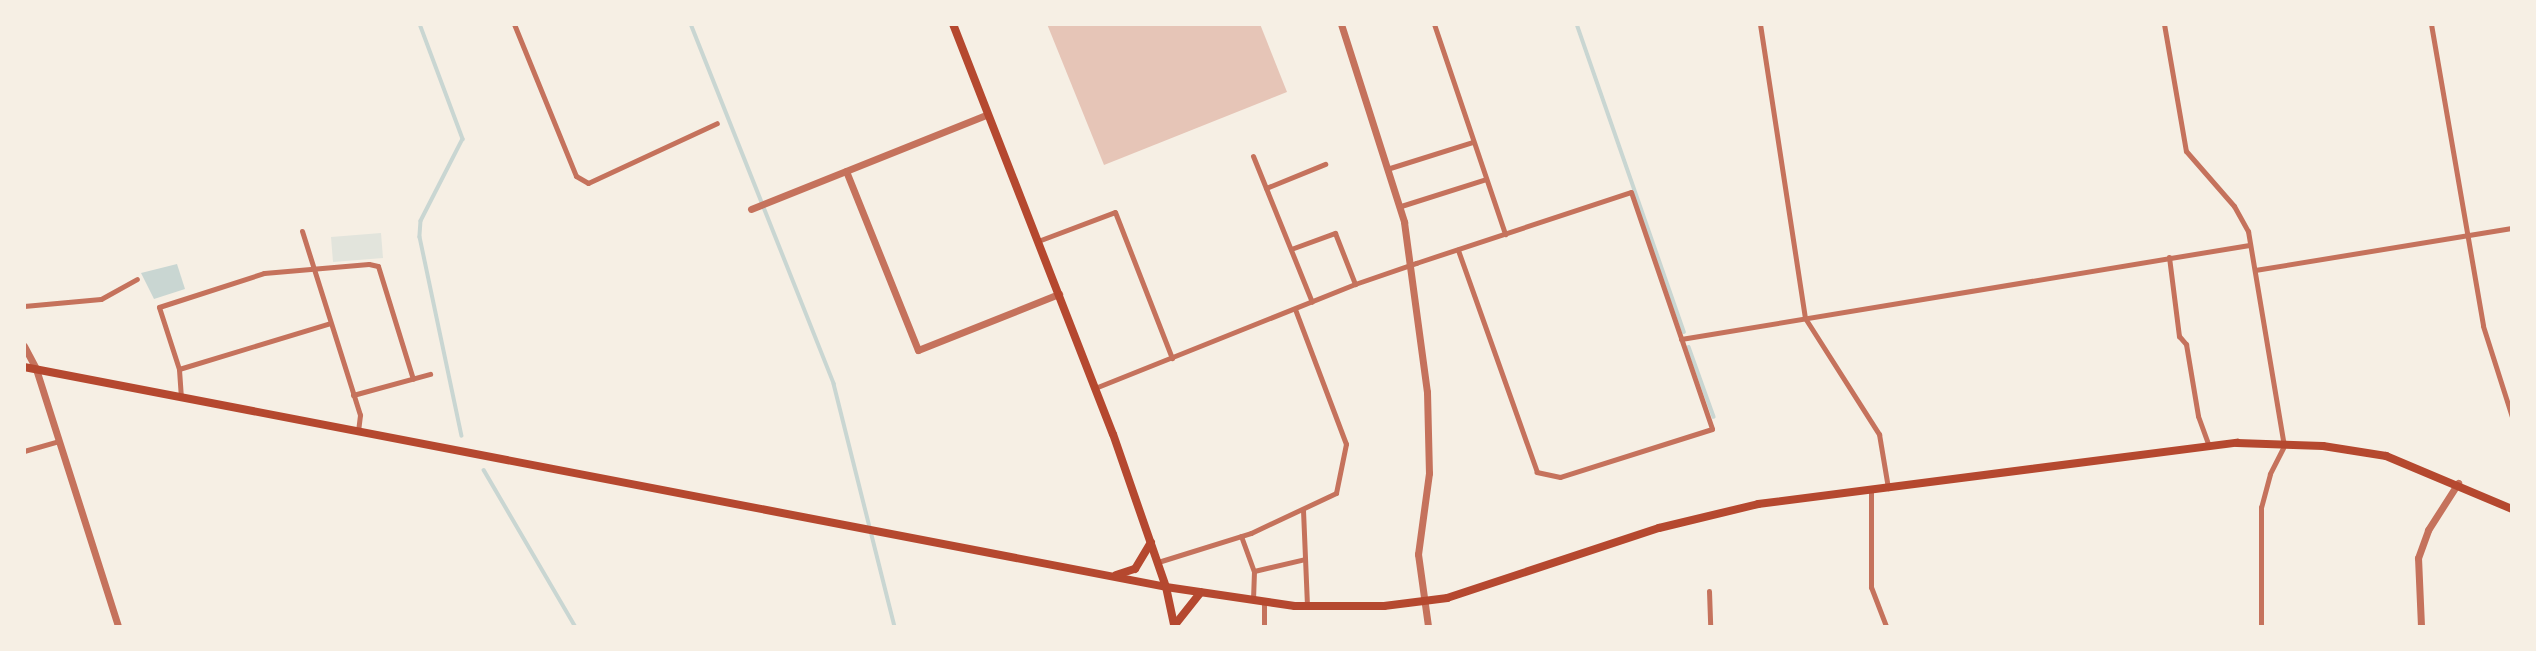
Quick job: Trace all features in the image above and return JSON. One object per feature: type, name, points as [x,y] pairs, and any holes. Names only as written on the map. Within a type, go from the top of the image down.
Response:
[{"type":"main road","points":[[953,24],[1096,388],[1158,562],[1174,626]]},
{"type":"main road","points":[[24,367],[1166,587],[1307,606],[1426,602],[1659,528],[1758,504],[2210,446],[2323,446],[2386,456],[2458,483],[2511,509]]},
{"type":"main road","points":[[1113,576],[1135,569],[1151,542]]},
{"type":"main road","points":[[1174,626],[1189,601],[1202,592]]},
{"type":"street","points":[[514,24],[576,176],[588,183],[717,123]]},
{"type":"street","points":[[1341,24],[1401,206],[1410,265],[1427,392],[1429,473],[1418,554],[1428,626]]},
{"type":"street","points":[[1434,24],[1504,234]]},
{"type":"street","points":[[1760,24],[1805,317],[1879,434],[1888,488]]},
{"type":"street","points":[[2164,24],[2186,151],[2242,217],[2255,270],[2284,446],[2270,474],[2262,507],[2261,626]]},
{"type":"street","points":[[2431,24],[2483,326],[2511,417]]},
{"type":"street","points":[[753,208],[988,114]]},
{"type":"street","points":[[1390,169],[1473,142]]},
{"type":"street","points":[[1253,156],[1312,302]]},
{"type":"street","points":[[1266,188],[1325,164]]},
{"type":"street","points":[[846,170],[918,350],[1059,294]]},
{"type":"street","points":[[1401,206],[1486,179]]},
{"type":"street","points":[[1096,388],[1355,284],[1631,192],[1712,429],[1560,477],[1537,472],[1458,250]]},
{"type":"street","points":[[1038,242],[1115,212],[1171,358]]},
{"type":"street","points":[[2255,270],[2511,228]]},
{"type":"street","points":[[302,231],[360,415],[358,431]]},
{"type":"street","points":[[1291,249],[1335,233],[1355,284]]},
{"type":"street","points":[[1681,339],[2249,245]]},
{"type":"street","points":[[2169,257],[2179,336],[2186,344],[2198,416],[2210,446]]},
{"type":"street","points":[[181,398],[179,369],[159,307],[264,273],[312,269],[378,266],[413,379]]},
{"type":"street","points":[[24,306],[102,299],[137,279]]},
{"type":"street","points":[[1158,562],[1241,536],[1336,493],[1346,444],[1295,309]]},
{"type":"street","points":[[179,369],[330,323]]},
{"type":"street","points":[[24,346],[37,369],[118,626]]},
{"type":"street","points":[[353,396],[430,374]]},
{"type":"street","points":[[24,451],[59,441]]},
{"type":"street","points":[[2421,626],[2418,558],[2428,530],[2458,483]]},
{"type":"street","points":[[1871,488],[1871,587],[1885,626]]},
{"type":"street","points":[[1303,510],[1307,606]]},
{"type":"street","points":[[1241,536],[1254,571],[1253,599]]},
{"type":"street","points":[[1254,571],[1305,559]]},
{"type":"street","points":[[1709,591],[1710,626]]},
{"type":"street","points":[[1264,601],[1264,626]]},
{"type":"shaded area","points":[[381,233],[383,258],[333,262],[331,237]]},
{"type":"shaded area","points":[[177,264],[185,289],[154,299],[141,273]]},
{"type":"building","points":[[1047,24],[1260,24],[1287,92],[1104,165]]},
{"type":"waterway","points":[[420,24],[463,139],[421,221],[420,237],[462,436]]},
{"type":"waterway","points":[[691,24],[834,384],[895,626]]},
{"type":"waterway","points":[[1577,24],[1684,332]]},
{"type":"waterway","points":[[1689,347],[1714,417]]},
{"type":"waterway","points":[[484,470],[575,626]]}]
